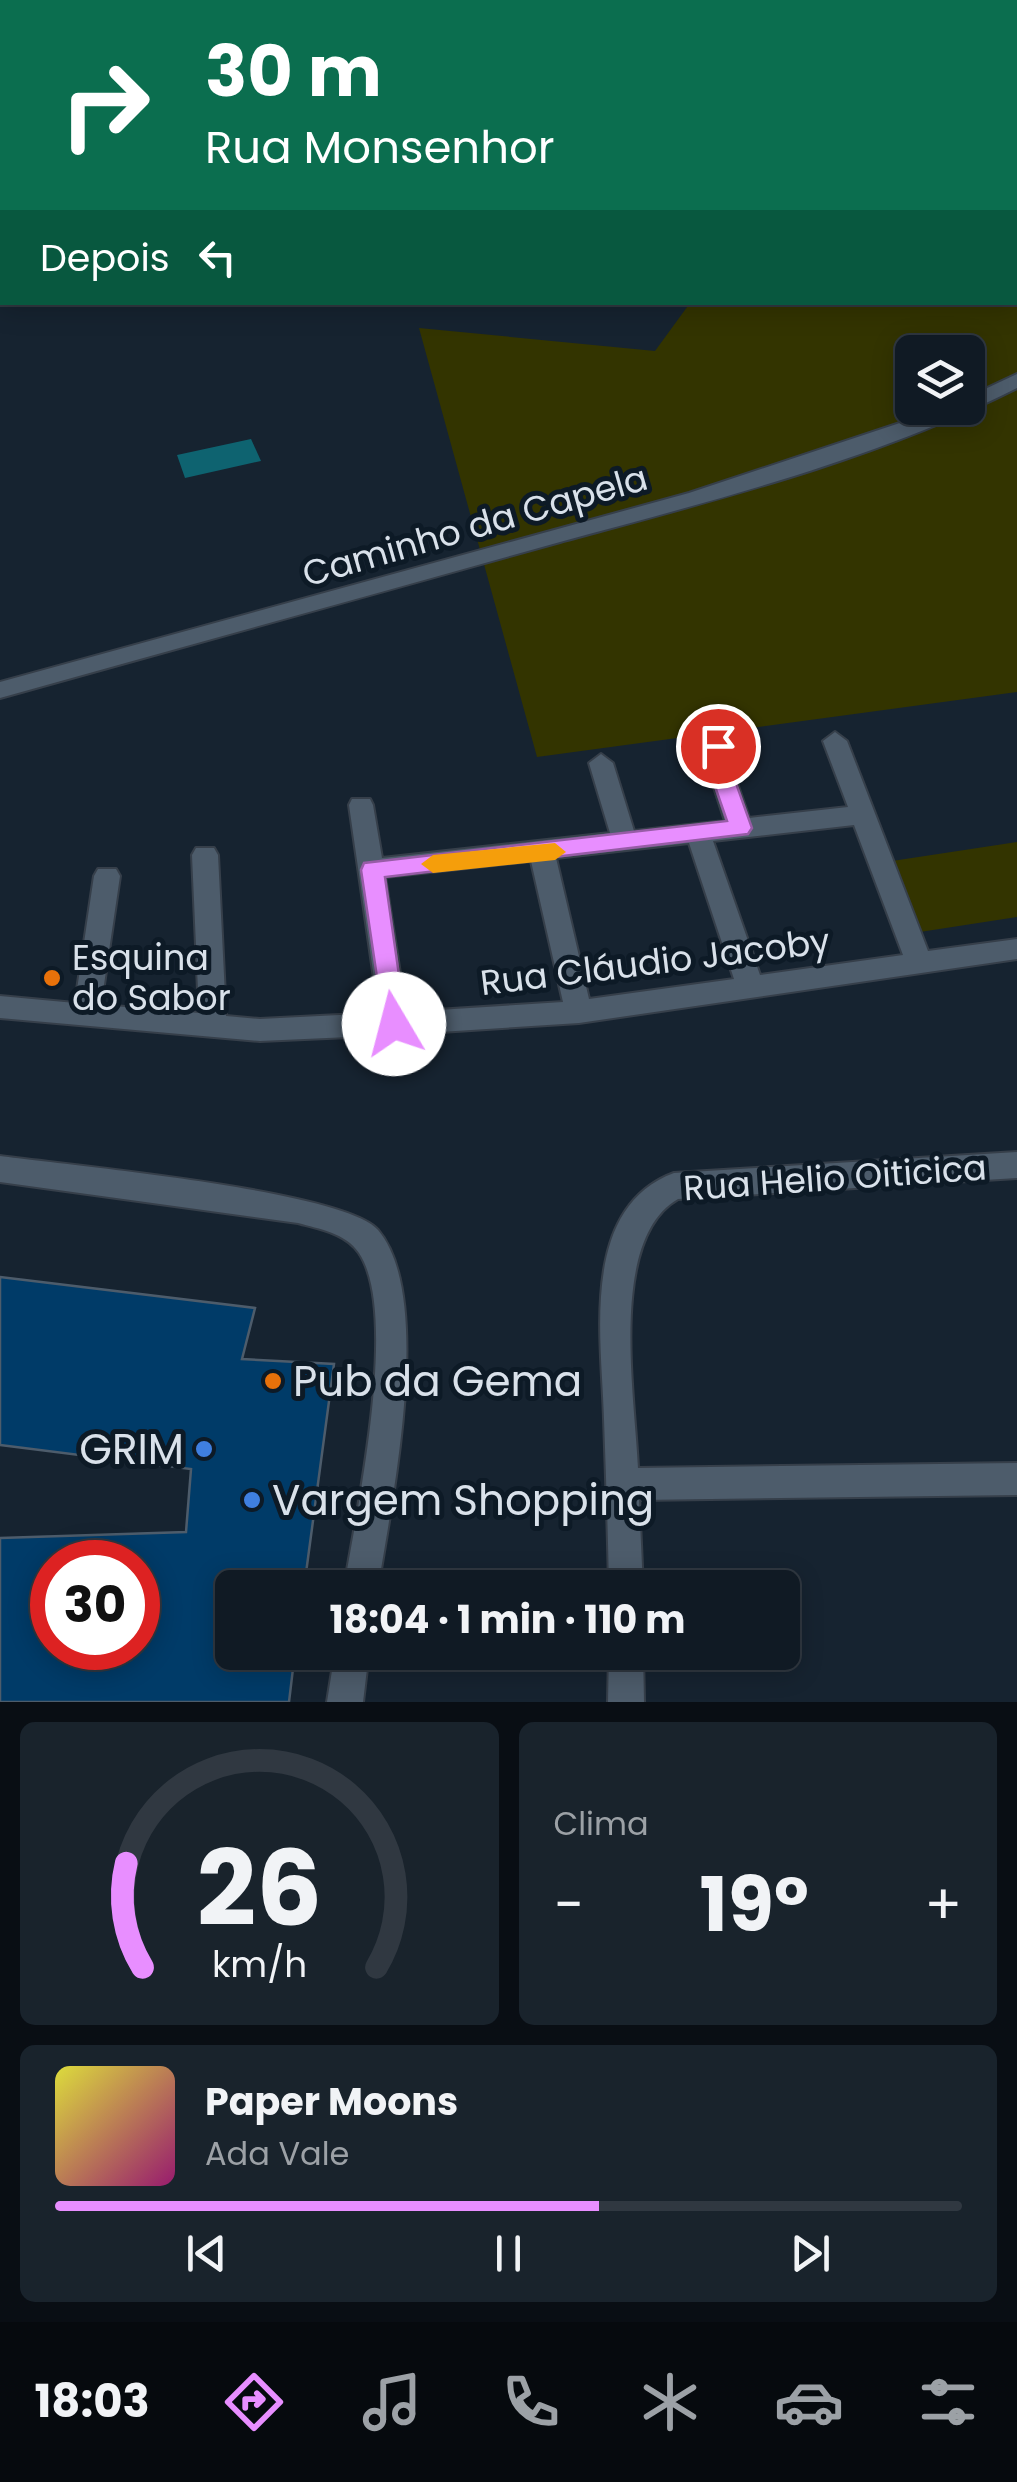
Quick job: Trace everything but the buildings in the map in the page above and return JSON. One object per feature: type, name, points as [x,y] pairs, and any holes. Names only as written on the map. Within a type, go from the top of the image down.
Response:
[{"type":"street","name":"Caminho da Capela","points":[[985,396],[1017,380]]},
{"type":"street","name":"Caminho da Capela","points":[[0,690],[696,498],[918,425]]},
{"type":"street","points":[[836,741],[860,815],[920,965]]},
{"type":"street","points":[[718,746],[721,772],[740,828]]},
{"type":"street","points":[[601,763],[625,842]]},
{"type":"street","points":[[361,804],[394,1024]]},
{"type":"street","points":[[372,870],[860,815]]},
{"type":"street","points":[[698,833],[750,989]]},
{"type":"street","points":[[542,853],[580,1012]]},
{"type":"street","points":[[205,855],[213,1025]]},
{"type":"street","points":[[86,1012],[108,876]]},
{"type":"street","name":"Rua Cláudio Jacoby","points":[[0,1007],[260,1030],[394,1024],[580,1012],[1017,949]]},
{"type":"street","name":"Rua Helio Oiticica","points":[[626,1570],[626,1484],[616,1291],[624,1247],[636,1215],[650,1197],[674,1186],[1017,1165]]},
{"type":"street","points":[[0,1169],[298,1210],[340,1222],[369,1241],[383,1267],[391,1321],[388,1396],[364,1570]]},
{"type":"street","points":[[626,1484],[1017,1479]]},
{"type":"street","points":[[345,1702],[349,1670]]},
{"type":"street","points":[[626,1670],[626,1702]]},
{"type":"shaded area","points":[[689,305],[1017,305],[1017,692],[537,757],[419,328],[655,351]]},
{"type":"shaded area","points":[[1017,842],[1017,917],[920,932],[892,861]]},
{"type":"water","points":[[251,439],[261,461],[185,478],[177,455]]},
{"type":"slow traffic","points":[[433,864],[555,852]]},
{"type":"place","name":"Esquina do Sabor","points":[[52,978]]},
{"type":"place","name":"Pub da Gema","points":[[273,1381]]},
{"type":"place","name":"GRIM","points":[[204,1449]]},
{"type":"place","name":"Vargem Shopping","points":[[252,1500]]},
{"type":"route","points":[[394,1024],[372,870],[740,828],[721,772],[718,746]]}]
